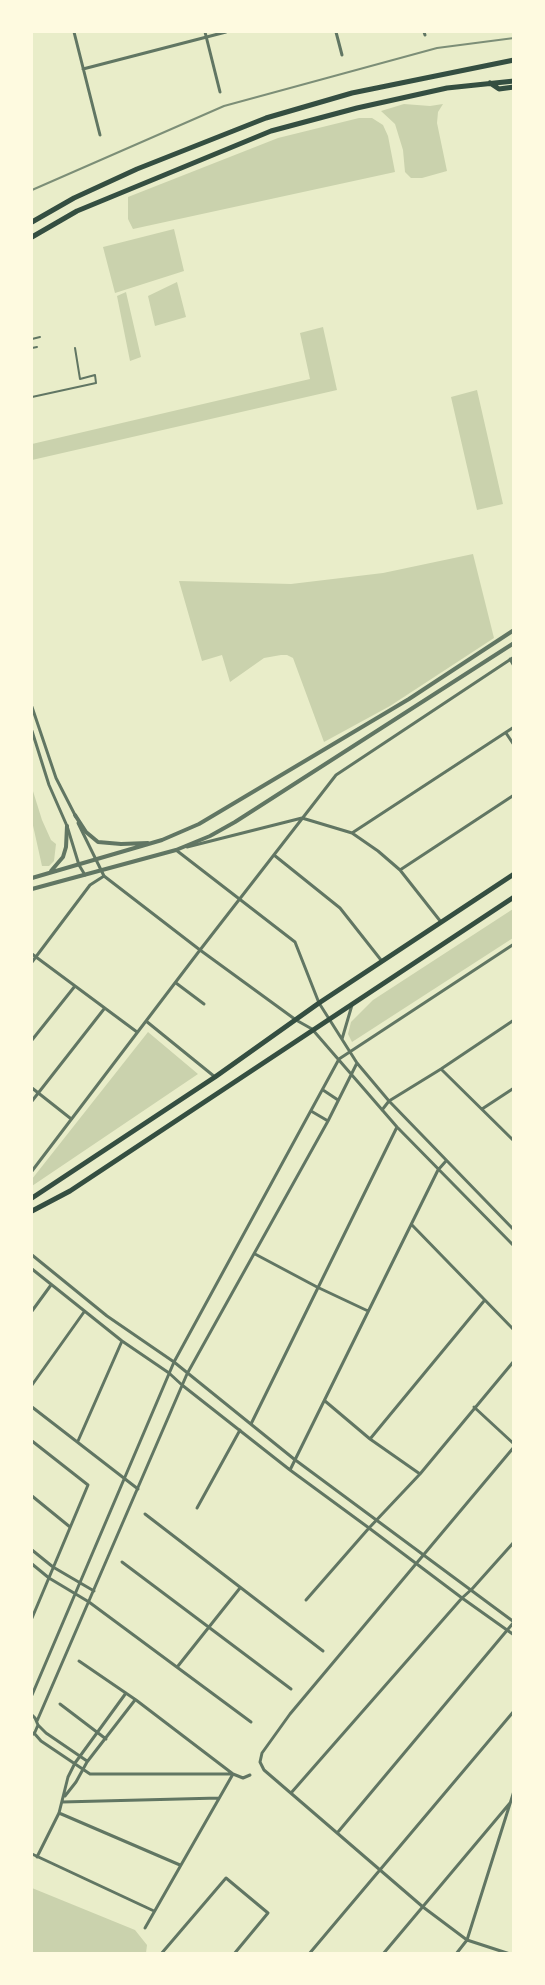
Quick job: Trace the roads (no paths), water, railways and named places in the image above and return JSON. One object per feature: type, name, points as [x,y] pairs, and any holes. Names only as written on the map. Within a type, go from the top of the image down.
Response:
[{"type":"main road","points":[[32,222],[74,198],[266,117],[352,93],[513,60]]},
{"type":"main road","points":[[32,237],[77,211],[271,131],[357,108],[447,88],[513,81]]},
{"type":"main road","points":[[490,83],[499,89],[513,87]]},
{"type":"main road","points":[[352,93],[357,108]]},
{"type":"main road","points":[[32,1198],[215,1077],[319,1003],[513,874]]},
{"type":"main road","points":[[32,1211],[70,1191],[513,897]]},
{"type":"street","points":[[74,32],[100,135]]},
{"type":"street","points":[[205,32],[220,92]]},
{"type":"street","points":[[83,69],[226,32]]},
{"type":"street","points":[[336,32],[342,55]]},
{"type":"street","points":[[32,339],[40,337]]},
{"type":"street","points":[[32,348],[37,347]]},
{"type":"street","points":[[32,397],[96,383],[95,375],[80,379],[75,348]]},
{"type":"street","points":[[32,878],[154,842],[200,824],[409,699],[513,630]]},
{"type":"street","points":[[176,850],[210,836],[235,822],[513,643]]},
{"type":"street","points":[[32,1171],[136,1032],[336,775],[512,658],[513,666]]},
{"type":"street","points":[[32,707],[56,778],[104,876],[200,950],[296,1020],[312,1029],[397,1128],[513,1246]]},
{"type":"street","points":[[352,833],[513,728]]},
{"type":"street","points":[[32,731],[49,785],[67,826],[79,865],[85,875]]},
{"type":"street","points":[[506,733],[513,745]]},
{"type":"street","points":[[400,870],[513,795]]},
{"type":"street","points":[[75,815],[86,832],[98,842],[121,844],[154,842]]},
{"type":"street","points":[[32,889],[302,818],[352,833],[378,851],[400,870],[441,922]]},
{"type":"street","points":[[48,874],[63,857],[67,826]]},
{"type":"street","points":[[176,850],[295,942],[319,1003],[357,1063],[389,1101],[513,1230]]},
{"type":"street","points":[[274,855],[340,908],[382,962]]},
{"type":"street","points":[[32,962],[90,885],[104,876]]},
{"type":"street","points":[[32,1695],[174,1362],[339,1059],[513,944]]},
{"type":"street","points":[[32,954],[136,1032]]},
{"type":"street","points":[[176,982],[204,1004]]},
{"type":"street","points":[[32,1040],[75,986]]},
{"type":"street","points":[[342,1040],[353,1003]]},
{"type":"street","points":[[32,1101],[104,1009]]},
{"type":"street","points":[[382,1110],[389,1101],[513,1020]]},
{"type":"street","points":[[146,1021],[215,1077]]},
{"type":"street","points":[[233,1774],[90,1774],[33,1734],[187,1374],[328,1121],[357,1063]]},
{"type":"street","points":[[441,1069],[513,1141]]},
{"type":"street","points":[[32,1088],[70,1119]]},
{"type":"street","points":[[482,1109],[513,1088]]},
{"type":"street","points":[[323,1090],[338,1100]]},
{"type":"street","points":[[311,1111],[328,1121]]},
{"type":"street","points":[[250,1425],[397,1128]]},
{"type":"street","points":[[290,1470],[438,1170],[446,1161]]},
{"type":"street","points":[[412,1225],[513,1330]]},
{"type":"street","points":[[255,1254],[368,1311]]},
{"type":"street","points":[[32,1255],[107,1316],[174,1362],[294,1459],[472,1589],[513,1622],[338,1832]]},
{"type":"street","points":[[32,1269],[122,1341],[169,1373],[290,1470],[513,1635]]},
{"type":"street","points":[[32,1311],[51,1285]]},
{"type":"street","points":[[370,1439],[483,1301]]},
{"type":"street","points":[[32,1385],[84,1312]]},
{"type":"street","points":[[77,1441],[122,1341]]},
{"type":"street","points":[[306,1600],[369,1527],[420,1474],[513,1361]]},
{"type":"street","points":[[325,1401],[370,1439],[420,1474]]},
{"type":"street","points":[[32,1407],[138,1489]]},
{"type":"street","points":[[474,1407],[513,1446],[423,1554],[417,1565],[290,1714],[262,1753],[260,1762],[264,1770],[423,1907],[467,1940],[510,1953]]},
{"type":"street","points":[[197,1508],[240,1430]]},
{"type":"street","points":[[32,1441],[88,1485],[32,1616]]},
{"type":"street","points":[[32,1496],[70,1527]]},
{"type":"street","points":[[145,1514],[323,1651]]},
{"type":"street","points":[[291,1793],[513,1542]]},
{"type":"street","points":[[32,1550],[53,1567],[94,1591]]},
{"type":"street","points":[[122,1562],[291,1689]]},
{"type":"street","points":[[32,1564],[48,1578],[89,1602],[178,1666],[251,1722]]},
{"type":"street","points":[[178,1666],[240,1588]]},
{"type":"street","points":[[79,1661],[136,1700],[233,1774],[243,1778],[250,1775]]},
{"type":"street","points":[[37,1857],[59,1813],[68,1777],[75,1763],[126,1693]]},
{"type":"street","points":[[63,1800],[87,1762],[136,1700]]},
{"type":"street","points":[[60,1704],[106,1738]]},
{"type":"street","points":[[309,1953],[513,1711]]},
{"type":"street","points":[[32,1715],[37,1723],[87,1762]]},
{"type":"street","points":[[145,1928],[233,1774]]},
{"type":"street","points":[[456,1953],[467,1940],[513,1791]]},
{"type":"street","points":[[63,1800],[220,1798]]},
{"type":"street","points":[[383,1953],[510,1803]]},
{"type":"street","points":[[59,1813],[180,1865]]},
{"type":"street","points":[[32,1854],[154,1911]]},
{"type":"street","points":[[161,1953],[226,1878],[268,1913],[234,1953]]},
{"type":"railway","points":[[32,190],[224,106],[437,48],[514,38]]}]
